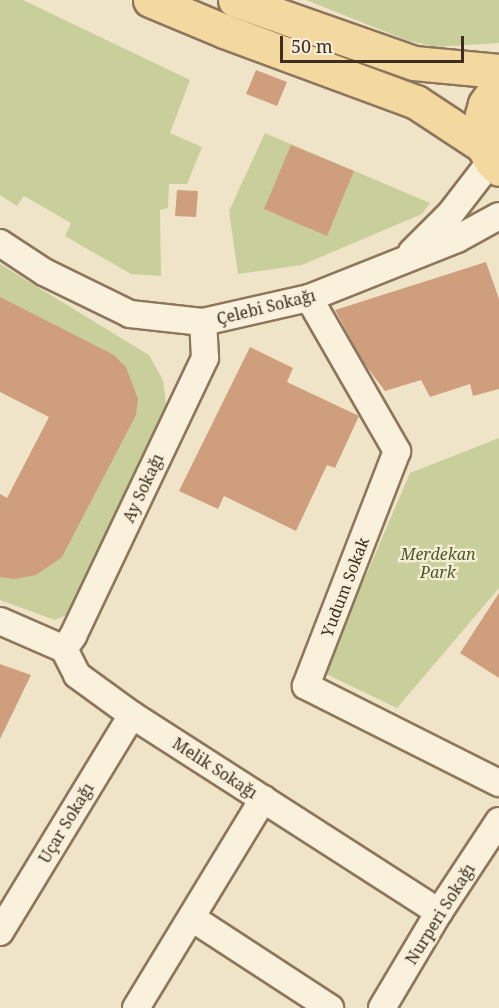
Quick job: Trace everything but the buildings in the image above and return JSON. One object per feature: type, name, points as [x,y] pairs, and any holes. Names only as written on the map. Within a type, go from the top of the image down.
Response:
[{"type":"main road","points":[[150,0],[224,31],[416,102],[491,159]]},
{"type":"main road","points":[[235,0],[414,63],[499,71]]},
{"type":"main road","points":[[491,159],[482,116],[485,104],[499,84]]},
{"type":"street","points":[[401,262],[451,213],[491,159]]},
{"type":"street","name":"Çelebi Sokağı","points":[[0,243],[44,272],[130,314],[203,322],[309,298],[457,239],[499,216]]},
{"type":"street","name":"Yudum Sokak","points":[[309,298],[397,451],[306,686],[499,783]]},
{"type":"street","name":"Ay Sokağı","points":[[64,649],[73,636],[205,358],[203,322]]},
{"type":"street","points":[[0,621],[64,649]]},
{"type":"street","name":"Melik Sokağı","points":[[64,649],[76,675],[132,715],[439,912]]},
{"type":"street","name":"Uçar Sokağı","points":[[0,932],[132,715]]},
{"type":"street","points":[[136,1008],[263,799]]},
{"type":"street","name":"Nurperi Sokağı","points":[[382,1008],[439,912],[499,821]]},
{"type":"street","points":[[192,918],[330,1008]]},
{"type":"green space","points":[[0,0],[23,0],[190,80],[170,133],[202,147],[187,184],[169,184],[168,208],[160,210],[161,276],[131,274],[65,236],[71,223],[24,196],[17,206],[0,195]]},
{"type":"green space","points":[[306,0],[499,0],[499,43],[435,47],[406,40]]},
{"type":"green space","points":[[265,133],[430,203],[422,214],[302,265],[238,274],[229,211]]},
{"type":"green space","points":[[0,264],[149,355],[163,380],[166,403],[162,422],[69,614],[55,620],[0,600],[0,502],[22,513],[76,409],[0,369]]},
{"type":"green space","name":"Merdekan Park","points":[[499,438],[499,588],[397,708],[324,673],[410,473]]}]
